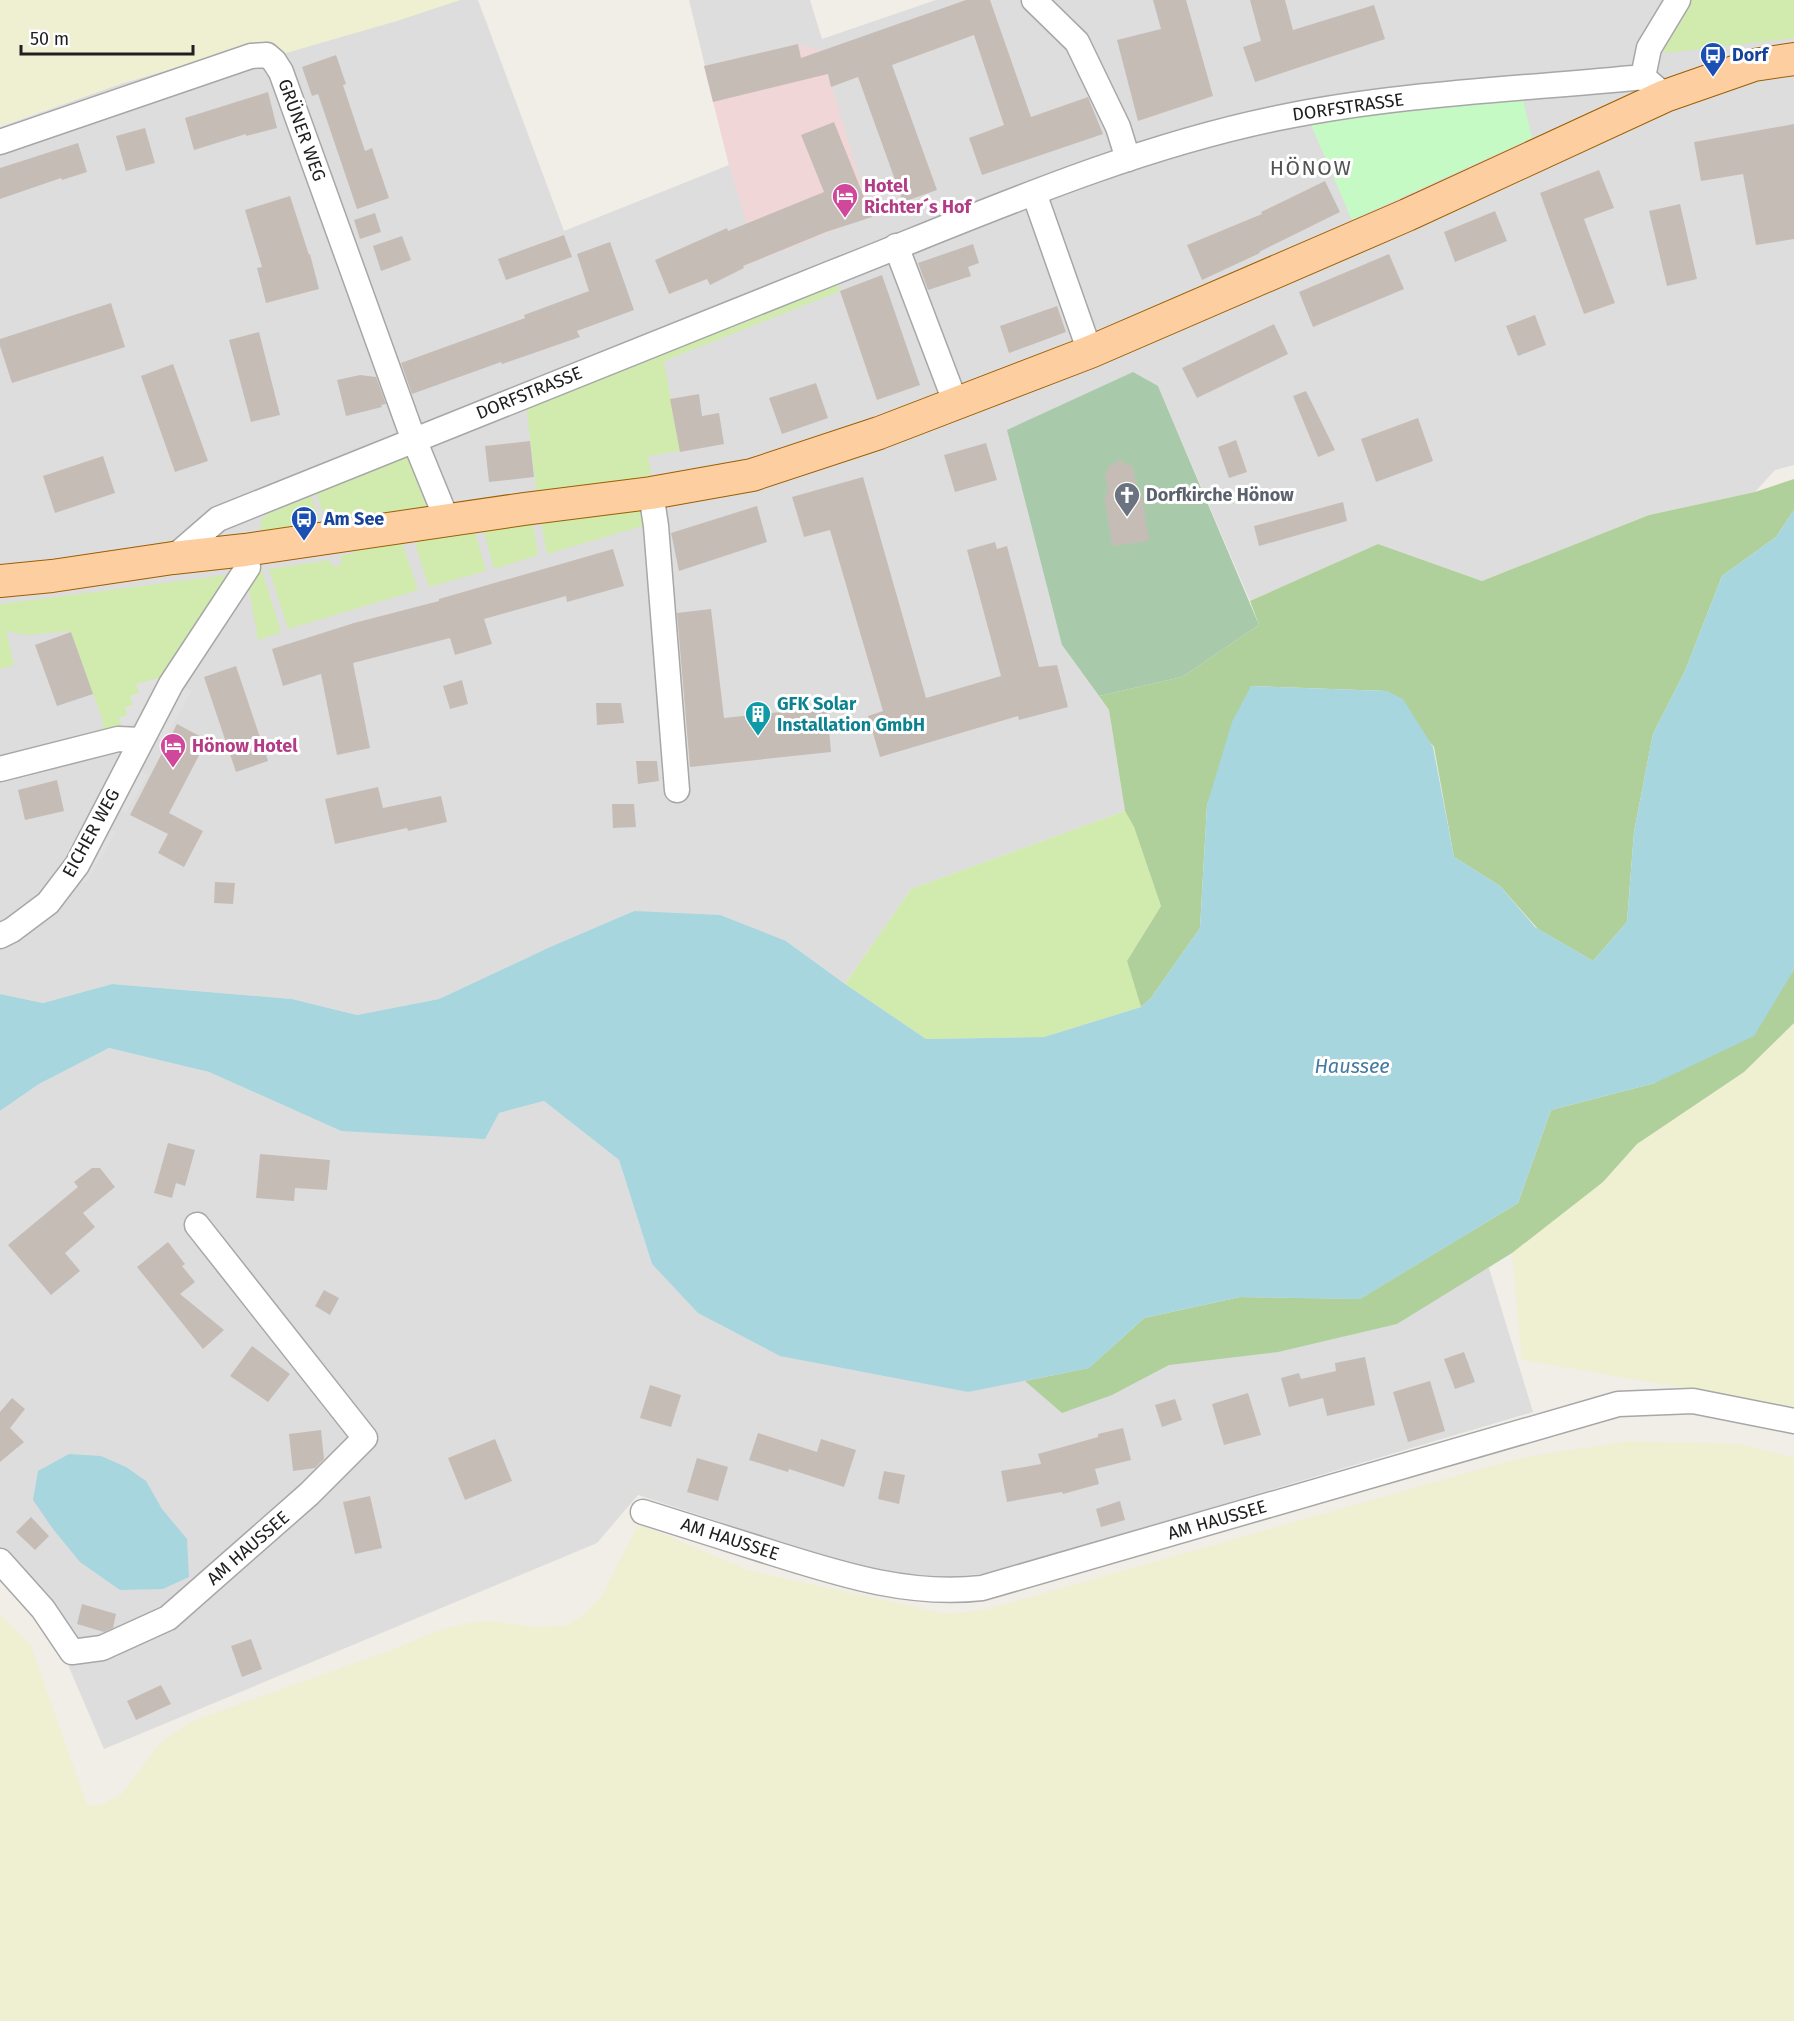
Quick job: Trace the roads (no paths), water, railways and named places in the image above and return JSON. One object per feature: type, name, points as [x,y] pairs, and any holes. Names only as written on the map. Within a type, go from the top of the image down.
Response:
[{"type":"main road","name":"DORFSTRASSE","points":[[0,580],[52,576],[245,550],[651,493],[752,476],[879,433],[1090,352],[1407,215],[1654,87],[1754,65],[1794,59]]},
{"type":"street","points":[[1034,0],[1077,42],[1118,127],[1128,159]]},
{"type":"street","points":[[1654,87],[1648,48],[1678,0]]},
{"type":"street","name":"GRÜNER WEG","points":[[0,142],[251,56],[267,55],[281,72],[413,439]]},
{"type":"street","name":"DORFSTRASSE","points":[[173,558],[218,519],[896,246],[1128,159],[1283,117],[1408,99],[1654,87]]},
{"type":"street","points":[[1034,193],[1090,352]]},
{"type":"street","points":[[896,246],[956,404]]},
{"type":"street","points":[[413,439],[447,520]]},
{"type":"street","points":[[651,493],[657,537],[677,790]]},
{"type":"street","points":[[0,769],[118,739],[141,740],[171,684],[248,567],[245,550]]},
{"type":"street","name":"EICHER WEG","points":[[0,936],[12,930],[48,903],[77,865],[141,740]]},
{"type":"street","name":"AM HAUSSEE","points":[[0,1561],[43,1609],[72,1652],[102,1648],[168,1618],[309,1494],[365,1437],[197,1225]]},
{"type":"street","name":"AM HAUSSEE","points":[[643,1512],[862,1580],[927,1591],[961,1590],[982,1588],[1618,1404],[1693,1401],[1794,1421]]},
{"type":"water","name":"Haussee","points":[[1794,510],[1794,967],[1792,973],[1754,1036],[1655,1083],[1551,1110],[1518,1203],[1360,1299],[1240,1297],[1144,1318],[1089,1368],[968,1392],[780,1356],[698,1313],[652,1264],[619,1160],[544,1101],[499,1113],[485,1139],[341,1131],[209,1072],[109,1048],[39,1084],[0,1111],[0,994],[43,1003],[112,984],[292,999],[357,1015],[439,999],[634,911],[720,915],[786,941],[926,1039],[1044,1037],[1141,1007],[1151,998],[1200,928],[1207,805],[1232,722],[1251,686],[1387,691],[1403,699],[1433,747],[1454,857],[1500,886],[1535,927],[1593,961],[1627,922],[1634,832],[1653,734],[1685,671],[1722,576],[1776,537]]},
{"type":"water","points":[[69,1454],[101,1456],[126,1467],[146,1481],[162,1509],[187,1539],[189,1577],[163,1589],[120,1590],[80,1562],[33,1500],[38,1471]]},
{"type":"place","name":"Dorf","points":[[1713,78]]},
{"type":"place","name":"Hotel Richter´s Hof","points":[[845,219]]},
{"type":"place","name":"Dorfkirche Hönow","points":[[1127,518]]},
{"type":"place","name":"Am See","points":[[304,542]]},
{"type":"place","name":"GFK Solar Installation GmbH","points":[[758,737]]},
{"type":"place","name":"Hönow Hotel","points":[[173,769]]},
{"type":"district","name":"HÖNOW","points":[[1311,168]]}]
